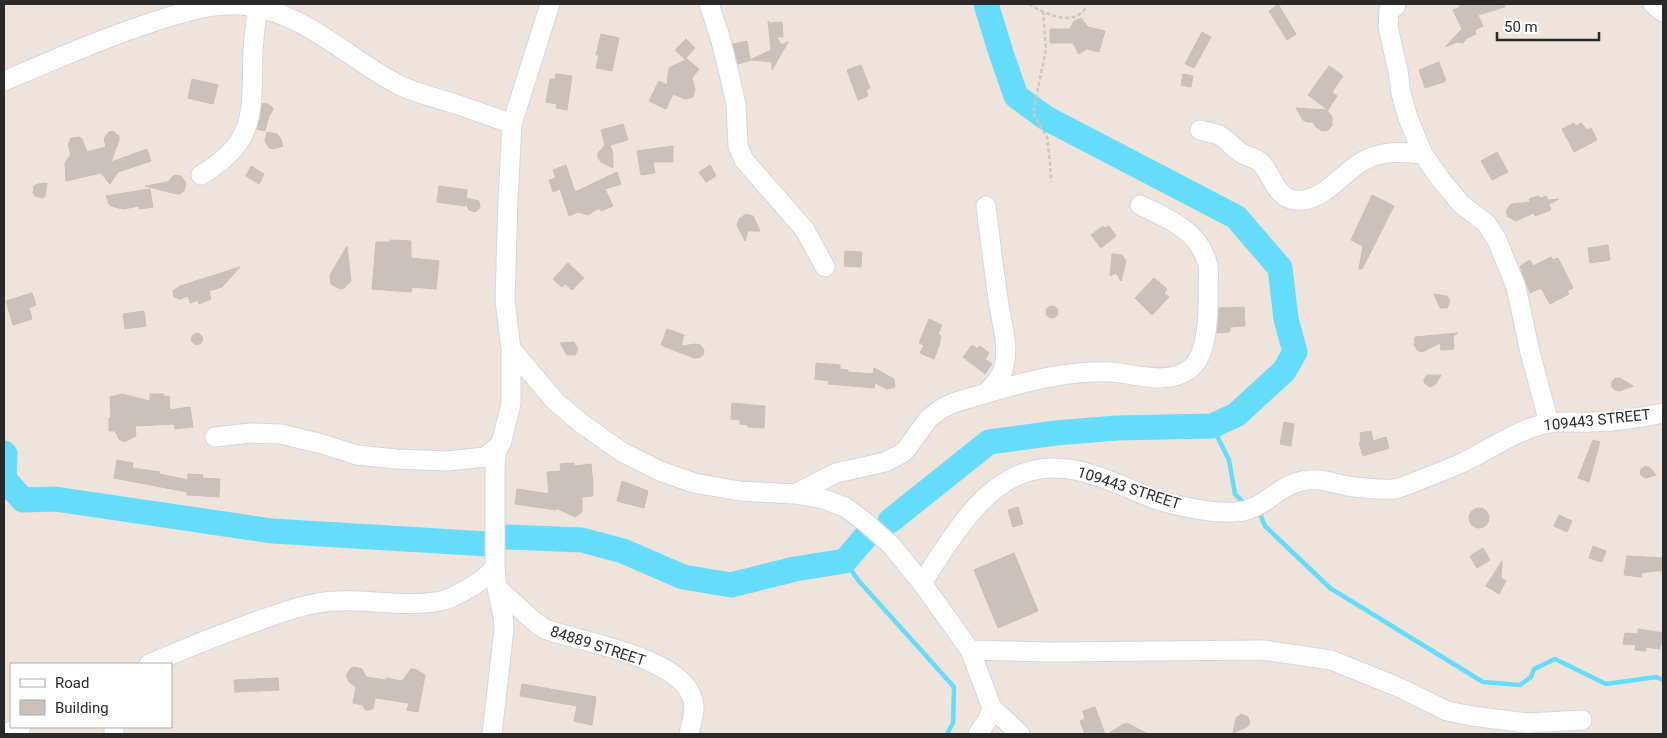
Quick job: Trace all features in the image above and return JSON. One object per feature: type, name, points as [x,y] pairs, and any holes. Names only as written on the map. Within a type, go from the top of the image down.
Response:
[{"type":"street","points":[[492,734],[504,629],[495,567],[495,467],[496,450],[501,444],[511,404],[511,349],[506,300],[512,124],[550,4]]},
{"type":"street","points":[[709,4],[720,36],[736,105],[736,132],[739,152],[805,230],[825,266]]},
{"type":"street","points":[[1396,4],[1395,7],[1389,10],[1388,27],[1408,118],[1423,154],[1441,180],[1461,204],[1486,223],[1497,240],[1516,287],[1530,352],[1549,423]]},
{"type":"street","points":[[1653,4],[1663,12]]},
{"type":"street","points":[[4,81],[136,27],[186,12],[219,5],[241,5],[287,17],[312,30],[370,68],[424,96],[512,124]]},
{"type":"street","points":[[201,175],[220,163],[234,150],[244,135],[250,121],[253,48],[258,8]]},
{"type":"street","points":[[1200,130],[1218,135],[1244,154],[1261,163],[1275,186],[1286,198],[1302,201],[1320,193],[1336,183],[1363,161],[1375,156],[1388,152],[1423,154]]},
{"type":"street","points":[[795,494],[836,473],[885,462],[897,456],[905,451],[929,418],[953,403],[1058,376],[1108,372],[1168,378],[1183,374],[1193,367],[1203,348],[1206,332],[1208,263],[1202,250],[1187,231],[1172,220],[1140,205]]},
{"type":"street","points":[[985,394],[1001,374],[1004,366],[1006,345],[1000,318],[986,206]]},
{"type":"street","points":[[511,349],[555,401],[581,423],[622,452],[660,471],[694,483],[740,491],[795,494],[823,499],[845,507],[852,512],[891,546],[922,583],[970,650],[992,708],[1020,734]]},
{"type":"street","name":"109443 STREET","points":[[922,583],[952,538],[983,500],[1004,483],[1025,473],[1061,468],[1073,469],[1109,480],[1156,500],[1205,510],[1234,512],[1256,508],[1292,485],[1303,481],[1320,480],[1348,486],[1395,489],[1466,461],[1529,429],[1549,423],[1620,420],[1663,412]]},
{"type":"street","points":[[215,437],[250,433],[281,434],[357,455],[448,461],[485,457],[501,444]]},
{"type":"street","points":[[151,663],[220,634],[311,604],[333,600],[405,603],[440,601],[452,597],[488,577],[495,567]]},
{"type":"street","name":"84889 STREET","points":[[497,588],[536,623],[546,629],[622,651],[659,666],[676,676],[683,682],[693,701],[694,711],[689,734]]},
{"type":"street","points":[[970,650],[1052,652],[1263,650],[1332,660],[1398,687],[1447,711],[1527,723],[1582,720]]},
{"type":"street","points":[[978,734],[988,719],[992,708]]},
{"type":"path","points":[[1028,4],[1060,17],[1074,18],[1087,7]]},
{"type":"path","points":[[1043,11],[1046,49],[1033,112],[1047,137],[1051,182]]},
{"type":"building","points":[[1278,4],[1296,34],[1287,40],[1269,11]]},
{"type":"building","points":[[1458,4],[1505,4],[1505,7],[1478,15],[1483,26],[1475,30],[1476,34],[1467,38],[1463,43],[1457,42],[1445,47],[1462,29],[1453,10],[1460,7]]},
{"type":"building","points":[[1081,18],[1088,27],[1105,31],[1099,52],[1087,49],[1079,54],[1073,43],[1050,43],[1050,29],[1070,29],[1074,21]]},
{"type":"building","points":[[768,21],[770,23],[782,22],[783,37],[777,37],[781,45],[788,42],[772,70],[772,62],[751,60],[738,64],[733,44],[747,41],[750,60],[771,50]]},
{"type":"building","points":[[1202,32],[1211,37],[1194,68],[1185,64]]},
{"type":"building","points":[[601,34],[619,38],[612,71],[596,68],[599,55],[596,55]]},
{"type":"building","points":[[686,39],[695,48],[685,59],[675,50]]},
{"type":"building","points":[[687,59],[699,69],[692,78],[695,89],[693,97],[685,99],[673,94],[666,109],[649,101],[659,81],[667,85],[669,68]]},
{"type":"building","points":[[1439,62],[1446,81],[1425,88],[1419,70]]},
{"type":"building","points":[[861,65],[870,88],[866,90],[868,96],[858,100],[847,70]]},
{"type":"building","points":[[1329,66],[1343,76],[1332,92],[1337,96],[1328,110],[1308,95]]},
{"type":"building","points":[[556,74],[572,76],[567,110],[556,108],[557,104],[546,102],[550,79],[555,79]]},
{"type":"building","points":[[1183,74],[1193,76],[1191,87],[1181,85]]},
{"type":"building","points":[[192,79],[218,85],[213,104],[188,98]]},
{"type":"building","points":[[266,103],[273,110],[269,116],[265,131],[257,129],[262,104]]},
{"type":"building","points":[[1296,108],[1327,110],[1332,117],[1332,126],[1328,130],[1322,131],[1313,122],[1303,120]]},
{"type":"building","points":[[1574,123],[1576,126],[1581,123],[1587,130],[1591,128],[1597,140],[1574,152],[1562,129]]},
{"type":"building","points":[[623,124],[628,140],[610,145],[613,154],[613,168],[601,162],[598,158],[598,153],[605,145],[601,130]]},
{"type":"building","points":[[113,131],[119,136],[119,140],[111,162],[147,149],[151,161],[118,172],[110,184],[101,173],[66,181],[65,163],[71,154],[68,145],[71,138],[79,137],[82,139],[87,152],[106,147],[104,138],[109,132]]},
{"type":"building","points":[[267,132],[277,134],[283,146],[273,149],[269,148],[265,141]]},
{"type":"building","points":[[673,146],[673,162],[653,162],[655,173],[641,175],[637,151]]},
{"type":"building","points":[[1497,152],[1508,172],[1492,180],[1481,161]]},
{"type":"building","points":[[566,165],[575,192],[617,172],[621,184],[605,189],[613,206],[601,211],[599,208],[588,215],[578,212],[569,216],[560,189],[553,192],[549,180],[556,178],[553,170]]},
{"type":"building","points":[[710,165],[716,176],[706,182],[699,172]]},
{"type":"building","points":[[251,166],[264,174],[259,184],[246,176]]},
{"type":"building","points":[[173,176],[181,176],[186,183],[184,191],[180,194],[145,186],[168,182]]},
{"type":"building","points":[[47,183],[45,196],[42,198],[35,196],[33,193],[34,186]]},
{"type":"building","points":[[439,186],[467,190],[466,198],[479,201],[480,208],[475,212],[469,210],[465,202],[465,206],[437,202]]},
{"type":"building","points":[[150,189],[153,207],[140,209],[139,206],[123,209],[111,206],[106,196]]},
{"type":"building","points":[[1372,195],[1394,206],[1362,269],[1359,269],[1363,246],[1351,240]]},
{"type":"building","points":[[1538,196],[1541,198],[1546,196],[1548,200],[1559,199],[1549,204],[1551,210],[1535,216],[1534,213],[1516,221],[1508,217],[1506,211],[1511,204],[1530,202],[1529,199]]},
{"type":"building","points":[[746,214],[753,216],[760,231],[748,231],[745,241],[737,225],[739,219]]},
{"type":"building","points":[[1103,226],[1105,228],[1109,226],[1116,236],[1101,248],[1091,235]]},
{"type":"building","points":[[390,240],[411,241],[411,258],[439,261],[436,289],[412,287],[411,292],[372,289],[376,242],[390,242]]},
{"type":"building","points":[[1608,245],[1610,260],[1590,263],[1588,248]]},
{"type":"building","points":[[347,246],[351,281],[344,288],[340,289],[331,284],[330,275]]},
{"type":"building","points":[[845,251],[862,252],[861,267],[844,266]]},
{"type":"building","points":[[1112,254],[1122,255],[1126,261],[1121,281],[1116,273],[1110,276]]},
{"type":"building","points":[[1551,257],[1553,260],[1558,258],[1573,288],[1567,291],[1569,294],[1550,304],[1541,288],[1530,293],[1520,266],[1530,260],[1533,266]]},
{"type":"building","points":[[568,263],[584,278],[572,290],[565,284],[562,287],[553,279]]},
{"type":"building","points":[[240,267],[222,287],[209,291],[211,299],[199,304],[198,300],[190,303],[188,296],[180,299],[174,297],[173,291],[180,286]]},
{"type":"building","points":[[1154,278],[1167,289],[1164,293],[1169,297],[1152,315],[1135,298]]},
{"type":"building","points":[[32,293],[36,305],[29,308],[32,319],[13,325],[6,301]]},
{"type":"building","points":[[1434,294],[1447,296],[1450,301],[1447,308],[1440,308]]},
{"type":"building","points":[[1050,306],[1054,306],[1058,312],[1054,318],[1050,318],[1046,314],[1046,310]]},
{"type":"building","points":[[1244,307],[1245,326],[1230,327],[1230,332],[1217,333],[1219,308]]},
{"type":"building","points":[[144,311],[146,326],[125,329],[123,314]]},
{"type":"building","points":[[929,319],[942,325],[938,334],[941,336],[940,343],[934,359],[920,353],[924,345],[919,343]]},
{"type":"building","points":[[667,329],[684,335],[681,346],[700,345],[704,350],[703,355],[699,358],[694,358],[661,345]]},
{"type":"building","points":[[197,333],[203,339],[197,345],[191,339]]},
{"type":"building","points":[[1458,333],[1453,336],[1454,349],[1441,350],[1440,343],[1422,352],[1417,350],[1414,345],[1415,337]]},
{"type":"building","points":[[574,342],[578,349],[575,355],[567,355],[560,343]]},
{"type":"building","points":[[972,345],[977,349],[980,346],[989,353],[985,359],[992,364],[985,374],[963,357]]},
{"type":"building","points":[[816,363],[840,365],[840,369],[848,370],[848,372],[873,374],[874,368],[894,379],[895,387],[887,389],[875,383],[874,388],[828,384],[829,381],[815,379]]},
{"type":"building","points":[[1427,375],[1441,375],[1436,384],[1430,387],[1424,383]]},
{"type":"building","points":[[1615,378],[1620,378],[1633,386],[1619,391],[1615,390],[1611,383]]},
{"type":"building","points":[[122,394],[150,401],[150,394],[164,394],[164,397],[169,396],[170,410],[190,407],[193,427],[175,429],[174,424],[135,426],[136,436],[124,442],[119,439],[115,431],[109,431],[109,418],[111,418],[110,397]]},
{"type":"building","points":[[732,403],[765,406],[764,428],[748,427],[748,425],[740,424],[740,420],[731,419]]},
{"type":"building","points":[[1284,422],[1294,424],[1291,446],[1280,444]]},
{"type":"building","points":[[1371,431],[1373,441],[1386,437],[1389,448],[1363,456],[1359,443],[1361,442],[1360,433]]},
{"type":"building","points":[[1593,440],[1600,442],[1589,482],[1578,478]]},
{"type":"building","points":[[117,460],[133,463],[132,468],[160,472],[159,474],[188,480],[188,474],[203,475],[202,478],[220,479],[219,497],[187,495],[187,492],[114,478]]},
{"type":"building","points":[[574,463],[574,466],[591,464],[593,484],[593,496],[582,497],[582,512],[575,517],[556,508],[556,510],[515,504],[517,489],[549,494],[547,472],[561,471],[560,464]]},
{"type":"building","points":[[1645,466],[1650,468],[1656,475],[1643,477],[1640,474],[1641,469]]},
{"type":"building","points":[[622,481],[648,491],[644,508],[617,501]]},
{"type":"building","points":[[1018,507],[1023,524],[1013,527],[1008,510]]},
{"type":"building","points":[[1475,508],[1483,508],[1489,514],[1489,522],[1483,528],[1475,528],[1469,522],[1469,514]]},
{"type":"building","points":[[1559,515],[1572,521],[1567,532],[1554,526]]},
{"type":"building","points":[[1593,546],[1606,551],[1602,562],[1589,558]]},
{"type":"building","points":[[1483,548],[1490,560],[1477,568],[1470,556]]},
{"type":"building","points":[[1014,553],[1038,611],[998,628],[974,570]]},
{"type":"building","points":[[1627,556],[1663,558],[1663,571],[1641,573],[1642,577],[1624,575]]},
{"type":"building","points":[[1502,561],[1501,578],[1506,581],[1499,594],[1486,586]]},
{"type":"building","points":[[1638,629],[1663,633],[1663,645],[1660,644],[1660,649],[1646,647],[1646,651],[1635,650],[1636,645],[1623,644],[1625,633],[1638,634]]},
{"type":"building","points":[[354,667],[362,669],[366,677],[386,680],[386,678],[402,681],[411,669],[415,669],[425,675],[418,712],[407,710],[409,703],[375,698],[373,708],[370,710],[365,710],[363,705],[353,703],[356,687],[349,682],[346,675]]},
{"type":"building","points":[[278,678],[279,690],[235,692],[234,680]]},
{"type":"building","points":[[522,684],[596,697],[592,725],[574,721],[577,706],[520,696]]},
{"type":"building","points":[[1095,707],[1105,734],[1085,734],[1080,721],[1085,719],[1083,711]]},
{"type":"building","points":[[1241,714],[1248,717],[1250,723],[1247,727],[1233,733],[1236,718]]},
{"type":"building","points":[[1127,723],[1148,734],[1108,734]]},
{"type":"waterway","points":[[890,521],[989,442],[1056,433],[1116,428],[1212,426],[1236,415],[1284,371],[1295,352],[1286,319],[1280,268],[1236,217],[1046,118],[1016,96],[986,4]]},
{"type":"waterway","points":[[1212,426],[1229,460],[1235,494],[1246,505]]},
{"type":"waterway","points":[[4,453],[4,479],[23,500],[55,499],[272,531],[488,544]]},
{"type":"waterway","points":[[1260,514],[1265,526],[1330,588],[1483,682],[1520,685],[1531,677],[1534,669],[1555,659],[1606,684],[1656,677],[1663,680]]},
{"type":"waterway","points":[[506,537],[582,540],[623,551],[683,577],[731,585],[795,569],[845,561],[867,535]]},
{"type":"waterway","points":[[845,561],[858,580],[954,687],[953,723],[947,734]]}]
